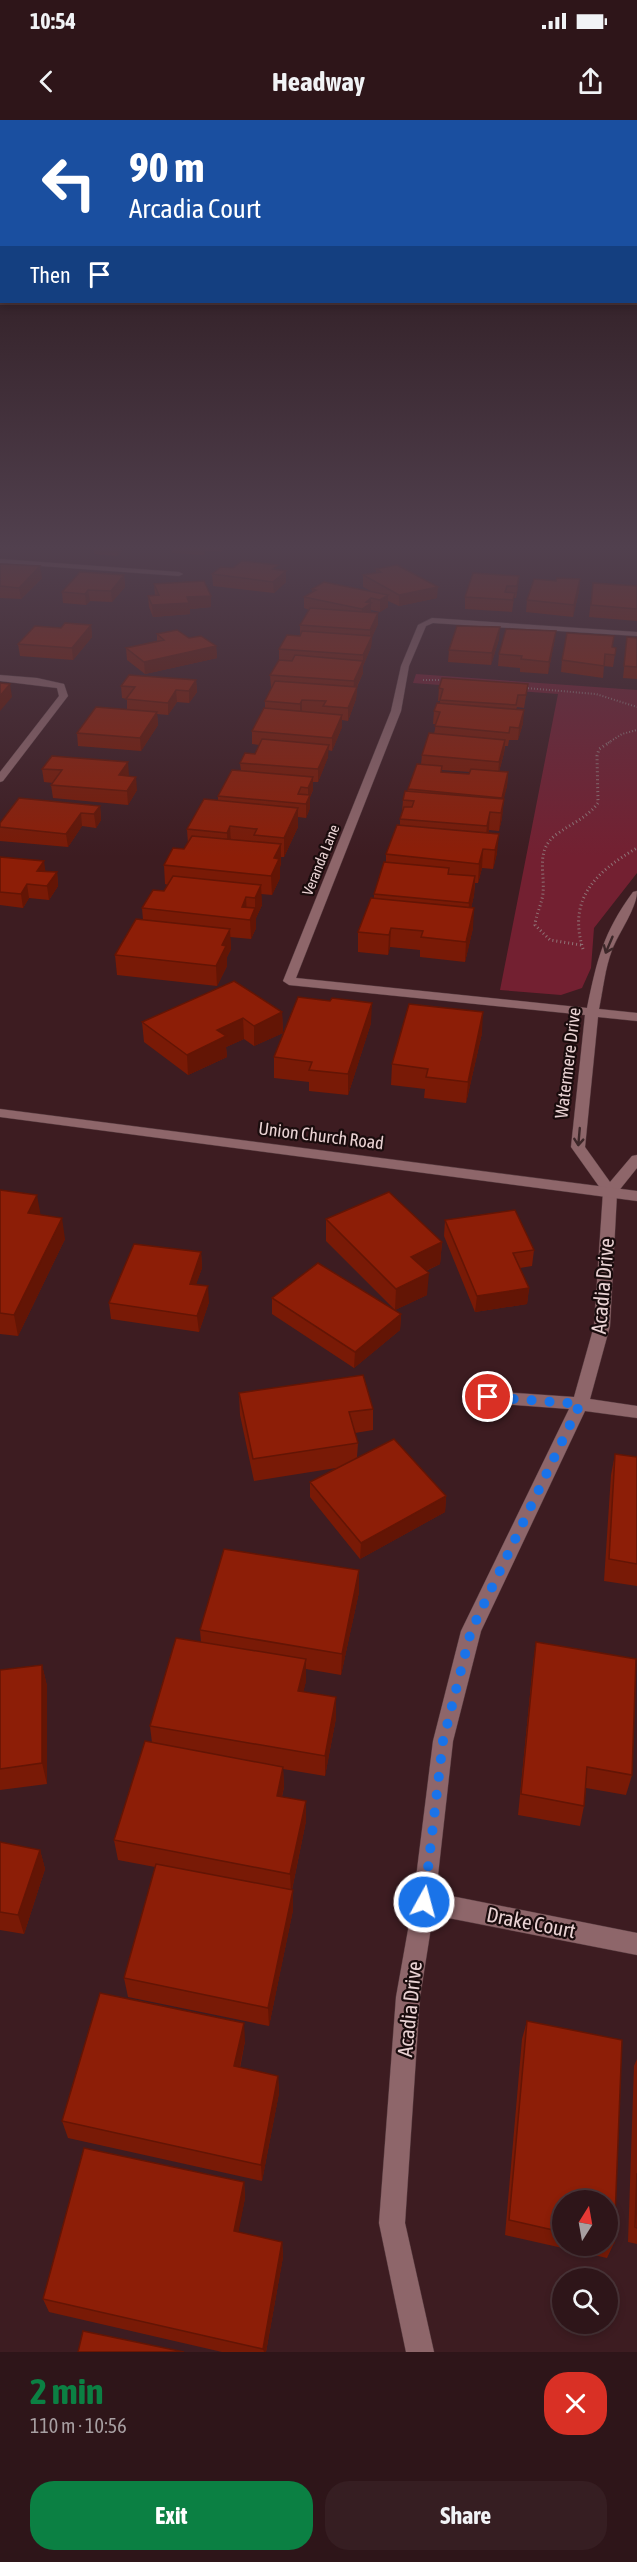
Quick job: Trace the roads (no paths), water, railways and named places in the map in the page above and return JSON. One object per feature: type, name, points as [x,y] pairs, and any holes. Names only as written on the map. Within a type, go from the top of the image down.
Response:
[{"type":"street","name":"Veranda Lane","points":[[413,648],[402,677],[401,698],[289,981],[637,1017]]},
{"type":"street","points":[[0,678],[37,681],[61,686],[64,696],[0,779]]},
{"type":"street","name":"Watermere Drive","points":[[610,1192],[578,1147],[592,1012],[605,952],[622,915],[637,894]]},
{"type":"street","name":"Union Church Road","points":[[0,1113],[637,1196]]},
{"type":"street","points":[[610,1192],[637,1159]]},
{"type":"street","name":"Acadia Drive","points":[[420,2352],[392,2223],[408,1997],[424,1902],[443,1741],[471,1631],[580,1404],[602,1326],[610,1192]]},
{"type":"street","points":[[488,1397],[580,1404],[637,1412]]},
{"type":"street","name":"Drake Court","points":[[424,1902],[637,1944]]}]
